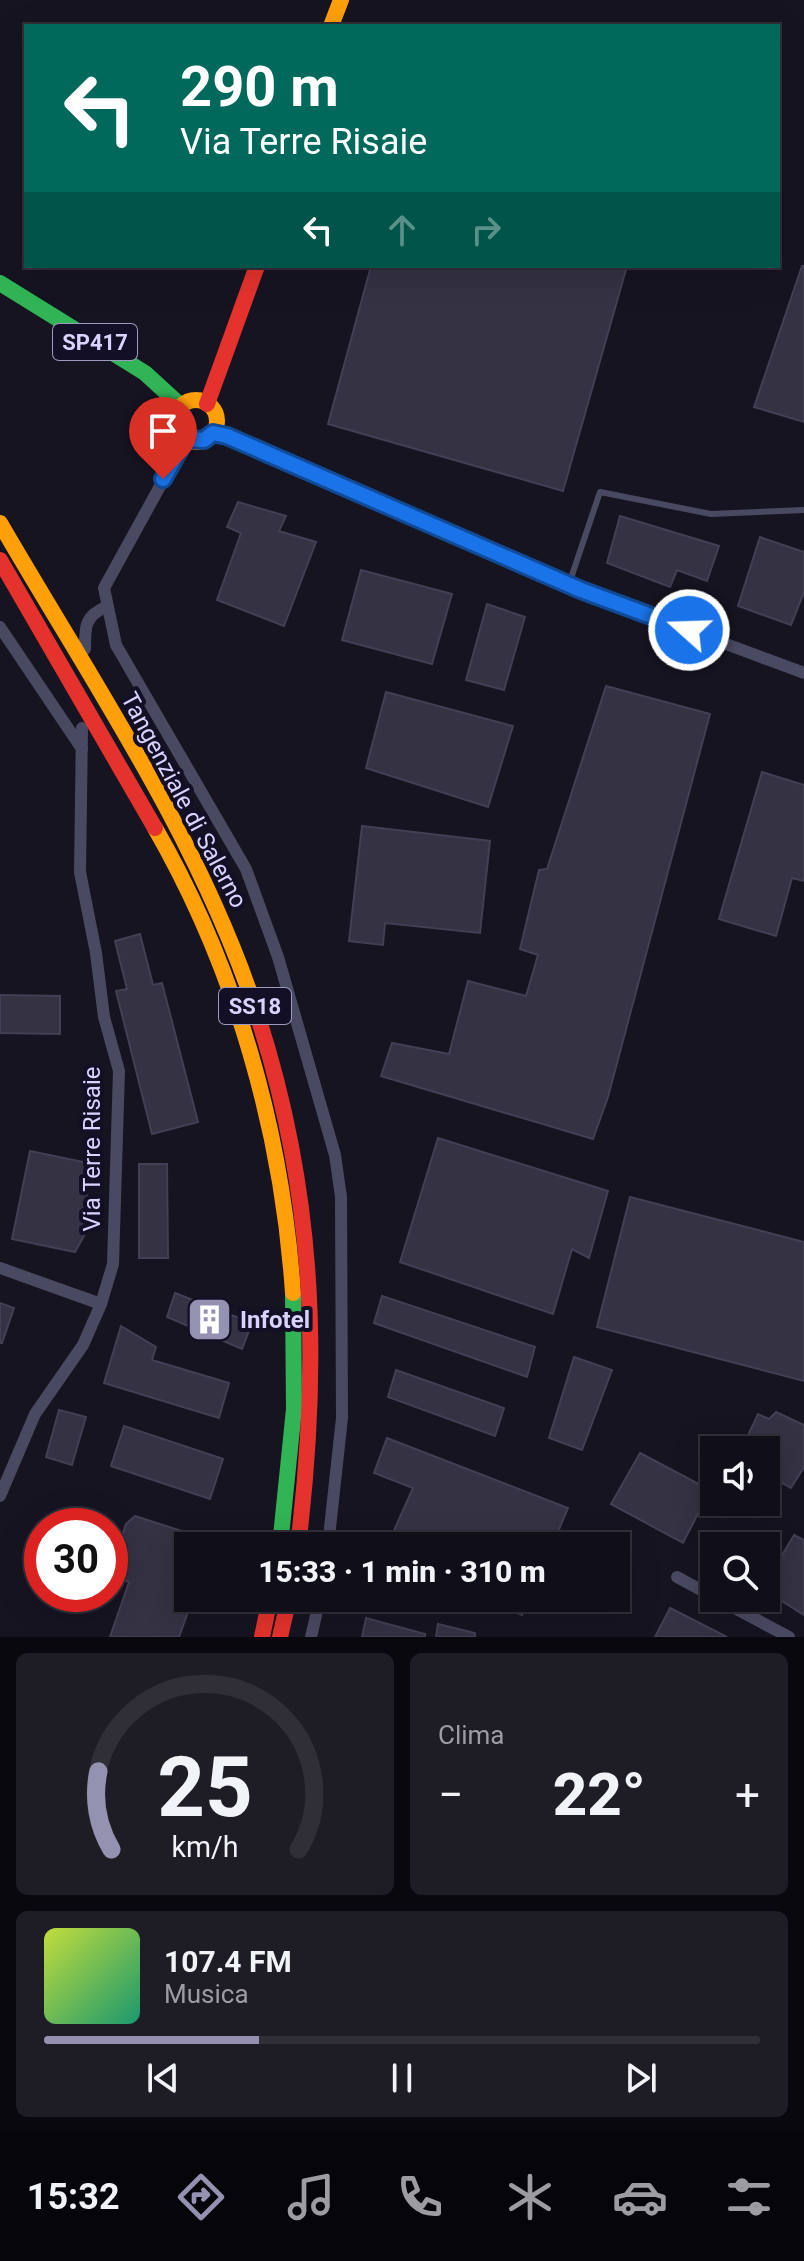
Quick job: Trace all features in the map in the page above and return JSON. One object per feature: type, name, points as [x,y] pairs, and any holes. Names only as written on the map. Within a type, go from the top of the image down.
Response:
[{"type":"main road","points":[[332,24],[341,0]]},
{"type":"main road","points":[[207,404],[256,268]]},
{"type":"main road","name":"SP417","points":[[0,283],[145,373],[181,406]]},
{"type":"main road","points":[[194,400],[207,404],[217,420],[213,433],[204,440],[186,439],[175,423],[181,406],[194,400]]},
{"type":"main road","name":"Tangenziale di Salerno","points":[[0,523],[193,857],[238,959],[266,1042],[290,1138],[305,1227],[312,1296],[313,1391],[300,1532]]},
{"type":"main road","name":"Tangenziale di Salerno","points":[[0,560],[180,873],[222,969],[251,1056],[281,1188],[294,1297],[292,1438],[282,1532]]},
{"type":"main road","points":[[262,1637],[267,1612]]},
{"type":"main road","points":[[280,1637],[286,1612]]},
{"type":"street","points":[[213,433],[569,584],[804,673]]},
{"type":"street","points":[[186,439],[104,588],[106,607],[116,645],[246,869],[278,957],[335,1155],[341,1197],[342,1418],[330,1532]]},
{"type":"street","points":[[85,649],[85,626],[90,615],[106,607]]},
{"type":"street","points":[[0,627],[82,749]]},
{"type":"street","name":"Via Terre Risaie","points":[[0,1496],[35,1414],[83,1345],[101,1304],[113,1264],[119,1071],[104,1017],[96,953],[80,872],[82,728]]},
{"type":"street","points":[[0,1268],[101,1304]]},
{"type":"street","points":[[677,1577],[700,1589]]},
{"type":"street","points":[[311,1637],[317,1612]]},
{"type":"street","points":[[743,1612],[789,1637]]},
{"type":"lane","points":[[569,584],[600,492],[711,514],[804,510]]},
{"type":"building","points":[[804,266],[804,422],[754,407]]},
{"type":"building","points":[[370,268],[626,268],[563,491],[328,424]]},
{"type":"building","points":[[238,502],[286,516],[279,531],[316,542],[284,626],[217,600],[241,533],[227,527]]},
{"type":"building","points":[[620,516],[719,546],[707,581],[677,570],[670,587],[607,563]]},
{"type":"building","points":[[760,537],[804,552],[804,592],[791,625],[738,606]]},
{"type":"building","points":[[361,570],[452,594],[432,664],[342,640]]},
{"type":"building","points":[[487,604],[525,617],[504,690],[466,680]]},
{"type":"building","points":[[606,686],[710,714],[608,1097],[593,1139],[381,1076],[392,1043],[449,1054],[468,981],[526,996],[538,955],[520,949],[539,870],[547,869]]},
{"type":"building","points":[[386,692],[513,726],[488,807],[366,768]]},
{"type":"building","points":[[762,772],[804,785],[804,881],[792,878],[776,936],[719,919]]},
{"type":"building","points":[[362,826],[490,841],[480,933],[385,923],[383,945],[349,941]]},
{"type":"building","points":[[140,934],[153,985],[162,983],[198,1122],[152,1134],[116,991],[127,989],[115,941]]},
{"type":"building","points":[[0,995],[60,996],[60,1034],[0,1033]]},
{"type":"building","points":[[438,1138],[608,1191],[589,1258],[572,1249],[553,1314],[400,1262]]},
{"type":"building","points":[[30,1151],[93,1164],[82,1221],[91,1223],[75,1252],[12,1239]]},
{"type":"building","points":[[139,1164],[167,1164],[168,1258],[139,1258]]},
{"type":"building","points":[[630,1197],[804,1242],[804,1381],[597,1327]]},
{"type":"building","name":"Infotel","points":[[175,1293],[252,1323],[242,1349],[167,1317]]},
{"type":"building","points":[[382,1296],[535,1347],[527,1377],[374,1323]]},
{"type":"building","points":[[0,1303],[14,1308],[2,1343],[0,1343]]},
{"type":"building","points":[[121,1326],[156,1347],[152,1360],[229,1383],[219,1418],[104,1383]]},
{"type":"building","points":[[574,1357],[612,1370],[582,1450],[549,1438]]},
{"type":"building","points":[[396,1370],[504,1408],[495,1436],[388,1397]]},
{"type":"building","points":[[59,1410],[86,1417],[72,1465],[46,1457]]},
{"type":"building","points":[[776,1412],[804,1425],[804,1467],[791,1488],[780,1482],[780,1436],[748,1436],[758,1414],[769,1419]]},
{"type":"building","points":[[124,1426],[223,1459],[210,1499],[111,1466]]},
{"type":"building","points":[[387,1438],[568,1508],[558,1532],[393,1532],[413,1488],[374,1473]]},
{"type":"building","points":[[640,1453],[700,1485],[700,1510],[683,1543],[611,1504]]},
{"type":"building","points":[[135,1516],[185,1532],[174,1532],[174,1612],[188,1612],[179,1637],[110,1637],[119,1612],[128,1612],[128,1522]]},
{"type":"building","points":[[794,1535],[804,1540],[804,1615],[780,1600],[780,1558]]},
{"type":"building","points":[[670,1608],[727,1637],[655,1637]]},
{"type":"building","points":[[366,1618],[425,1634],[425,1637],[362,1637]]},
{"type":"building","points":[[438,1624],[475,1633],[475,1637],[436,1637]]},
{"type":"traffic: fast","points":[[0,283],[145,373],[181,406]]},
{"type":"traffic: fast","points":[[281,1532],[294,1409],[293,1293]]},
{"type":"traffic: slow","points":[[332,24],[341,0]]},
{"type":"traffic: slow","points":[[196,400],[211,406],[217,421],[211,436],[196,442],[181,436],[175,421],[181,406],[196,400]]},
{"type":"traffic: slow","points":[[0,523],[173,819],[231,944],[255,1008]]},
{"type":"traffic: slow","points":[[155,828],[209,937],[250,1053],[278,1172],[293,1293]]},
{"type":"traffic: jam","points":[[207,404],[256,268]]},
{"type":"traffic: jam","points":[[0,560],[155,828]]},
{"type":"traffic: jam","points":[[255,1008],[275,1075],[290,1142],[308,1274],[309,1408],[299,1532]]},
{"type":"traffic: jam","points":[[262,1637],[267,1612]]},
{"type":"traffic: jam","points":[[280,1637],[286,1612]]},
{"type":"place","name":"Infotel","points":[[209,1320]]},
{"type":"route","points":[[163,479],[186,439],[198,442],[213,433],[227,436],[581,590],[689,630]]}]
